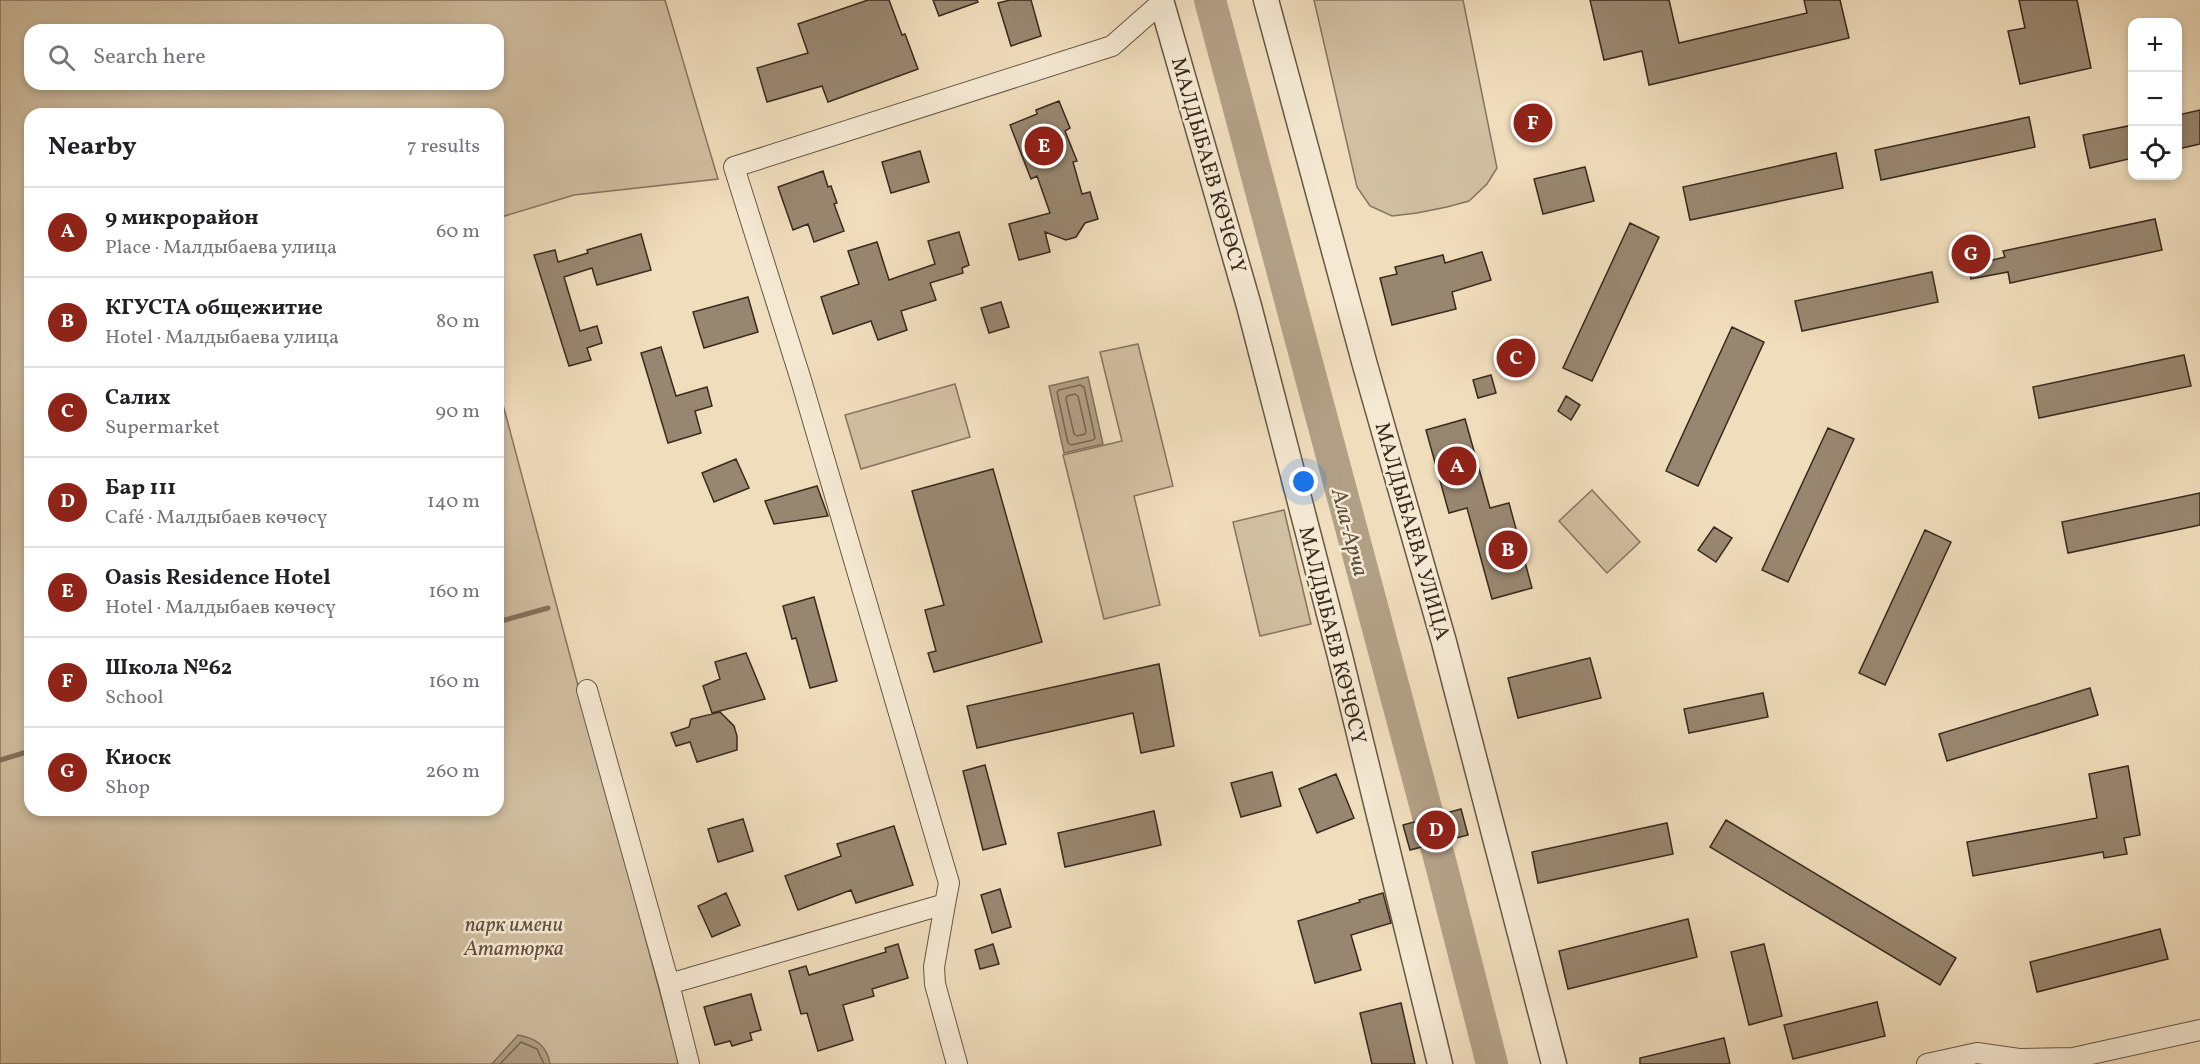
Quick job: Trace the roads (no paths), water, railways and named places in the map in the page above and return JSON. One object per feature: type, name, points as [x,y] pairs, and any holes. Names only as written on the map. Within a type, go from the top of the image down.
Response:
[{"type":"street","name":"МАЛДЫБАЕВА УЛИЦА","points":[[1266,0],[1365,365],[1442,631],[1554,1064]]},
{"type":"street","points":[[957,1064],[934,984],[934,967],[949,883],[801,380],[734,167],[1112,46],[1162,1]]},
{"type":"street","name":"МАЛДЫБАЕВ КӨЧӨСҮ","points":[[1162,1],[1252,318],[1340,656],[1440,1064]]},
{"type":"street","points":[[587,690],[689,1064]]},
{"type":"street","points":[[669,984],[945,904]]},
{"type":"street","points":[[1927,1064],[1977,1053],[2019,1059],[2073,1061],[2200,1030]]},
{"type":"water","points":[[1088,377],[1103,444],[1064,453],[1049,386]]},
{"type":"water","points":[[518,1035],[530,1038],[543,1047],[550,1064],[492,1064]]},
{"type":"waterway","name":"Ала-Арча","points":[[1210,0],[1442,868],[1492,1064]]},
{"type":"waterway","points":[[504,620],[548,608]]},
{"type":"waterway","points":[[0,760],[24,753]]},
{"type":"place","name":"Школа №62","points":[[1533,123]]},
{"type":"place","name":"Oasis Residence Hotel","points":[[1044,146]]},
{"type":"place","name":"Киоск","points":[[1971,254]]},
{"type":"place","name":"Салих","points":[[1516,358]]},
{"type":"place","name":"9 микрорайон","points":[[1457,466]]},
{"type":"place","name":"КГУСТА общежитие","points":[[1508,550]]},
{"type":"place","name":"Бар 111","points":[[1436,830]]},
{"type":"park label","name":"парк имени Ататюрка","points":[[514,936]]}]
